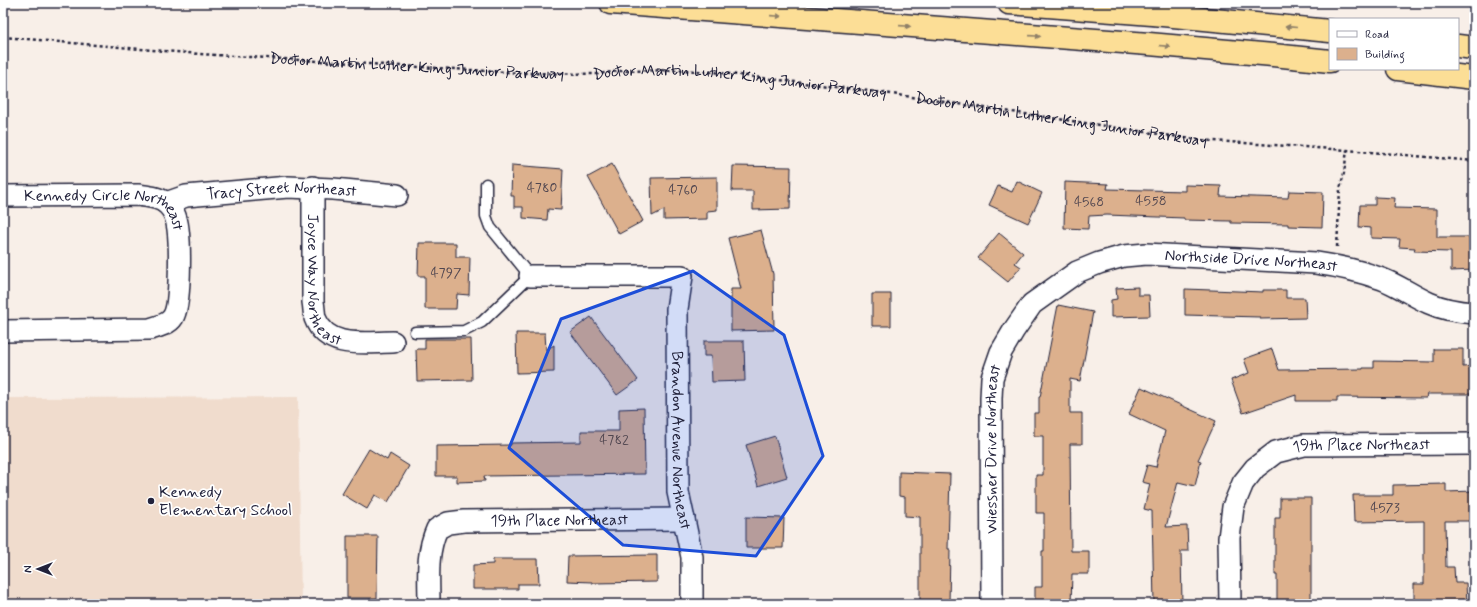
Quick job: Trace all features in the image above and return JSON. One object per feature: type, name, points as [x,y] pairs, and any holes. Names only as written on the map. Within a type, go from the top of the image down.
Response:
[{"type":"highway","points":[[611,3],[1157,45],[1329,61]]},
{"type":"highway","points":[[1009,3],[1329,30]]},
{"type":"highway","points":[[1459,46],[1474,48]]},
{"type":"highway","points":[[1406,70],[1474,78]]},
{"type":"street","name":"Tracy Street Northeast","points":[[166,203],[186,196],[283,187],[313,187],[397,195]]},
{"type":"street","name":"Joyce Way Northeast","points":[[313,187],[313,302],[315,317],[321,328],[331,338],[344,342],[393,342]]},
{"type":"street","name":"Kennedy Circle Northeast","points":[[3,196],[139,195],[159,199],[166,203],[175,216],[178,228],[179,287],[178,304],[173,317],[160,326],[150,329],[3,330]]},
{"type":"street","name":"Northside Drive Northeast","points":[[1032,304],[1077,272],[1099,263],[1124,256],[1168,254],[1230,259],[1316,263],[1336,266],[1383,280],[1430,304],[1474,313]]},
{"type":"street","name":"Brandon Avenue Northeast","points":[[530,276],[682,276],[676,309],[678,492],[692,557],[692,604]]},
{"type":"street","name":"Wiessner Drive Northeast","points":[[992,604],[992,378],[1000,352],[1032,304]]},
{"type":"street","name":"19th Place Northeast","points":[[1230,604],[1229,538],[1233,506],[1243,483],[1255,468],[1276,452],[1304,445],[1474,444]]},
{"type":"street","name":"19th Place Northeast","points":[[429,604],[429,556],[432,540],[437,529],[448,523],[464,521],[684,519]]},
{"type":"lane","points":[[415,332],[464,331],[482,322],[530,276],[490,228],[486,216],[486,184]]},
{"type":"path","name":"Doctor Martin Luther King Junior Parkway","points":[[3,37],[198,54],[522,73],[598,74],[618,71],[681,70],[714,72],[885,93],[1199,140],[1347,150],[1474,161]]},
{"type":"path","points":[[1336,266],[1340,189],[1347,150]]},
{"type":"highlighted area","points":[[693,271],[784,335],[823,456],[756,556],[623,545],[509,448],[561,319]]},
{"type":"shaded area","name":"Kennedy Elementary School","points":[[298,397],[301,604],[3,604],[3,398]]},
{"type":"building","points":[[612,164],[643,221],[619,234],[588,177]]},
{"type":"building","points":[[512,165],[563,169],[561,210],[548,209],[547,220],[523,218],[523,207],[514,207],[514,196],[511,196]]},
{"type":"building","points":[[733,166],[791,167],[790,209],[753,210],[753,191],[732,191]]},
{"type":"building","points":[[717,177],[717,210],[707,211],[707,219],[664,220],[664,210],[652,216],[651,178]]},
{"type":"building","points":[[1017,181],[1042,193],[1028,223],[989,205],[998,186],[1012,192]]},
{"type":"building","points":[[1065,182],[1108,184],[1107,189],[1185,191],[1185,185],[1221,186],[1220,196],[1288,198],[1289,191],[1323,192],[1322,227],[1288,226],[1288,224],[1231,223],[1231,221],[1184,220],[1184,218],[1107,215],[1089,216],[1088,229],[1064,228]]},
{"type":"building","points":[[1375,197],[1395,198],[1394,208],[1437,209],[1437,237],[1474,237],[1474,270],[1451,271],[1451,252],[1414,251],[1415,248],[1399,247],[1400,239],[1371,238],[1371,228],[1359,227],[1360,205],[1375,205]]},
{"type":"building","points":[[761,230],[773,274],[774,330],[731,331],[731,289],[741,289],[728,238]]},
{"type":"building","points":[[999,233],[1023,253],[1015,263],[1021,267],[1008,282],[978,258]]},
{"type":"building","points":[[419,243],[456,243],[456,257],[470,257],[469,295],[457,294],[456,309],[425,309],[425,276],[418,276]]},
{"type":"building","points":[[1138,287],[1138,295],[1149,295],[1150,316],[1111,317],[1111,300],[1117,299],[1116,288]]},
{"type":"building","points":[[1185,289],[1263,292],[1263,290],[1286,290],[1286,298],[1305,298],[1306,318],[1260,319],[1260,317],[1185,315]]},
{"type":"building","points":[[872,294],[891,294],[891,326],[872,326]]},
{"type":"building","points":[[1058,305],[1093,312],[1080,381],[1070,379],[1070,413],[1082,413],[1082,444],[1070,444],[1071,551],[1089,551],[1089,574],[1072,574],[1071,604],[1035,604],[1035,587],[1042,587],[1044,513],[1036,513],[1036,475],[1043,475],[1043,436],[1034,436],[1034,413],[1039,413],[1039,397]]},
{"type":"building","points":[[591,317],[638,380],[617,395],[570,332]]},
{"type":"building","points":[[516,333],[545,333],[546,350],[554,345],[554,372],[517,373]]},
{"type":"building","points":[[425,339],[471,339],[472,380],[417,381],[416,349],[425,349]]},
{"type":"building","points":[[704,341],[744,341],[745,381],[712,382],[711,356],[704,356]]},
{"type":"building","points":[[1272,349],[1279,370],[1374,368],[1374,361],[1434,362],[1434,349],[1463,349],[1463,367],[1474,366],[1474,394],[1427,394],[1426,398],[1337,397],[1337,401],[1296,401],[1296,395],[1243,413],[1231,380],[1249,373],[1244,359]]},
{"type":"building","points":[[1141,387],[1216,421],[1198,460],[1201,461],[1195,486],[1178,482],[1166,527],[1187,526],[1188,551],[1181,551],[1182,604],[1154,604],[1152,511],[1144,509],[1150,484],[1142,482],[1147,465],[1156,467],[1165,431],[1129,414]]},
{"type":"building","points":[[644,408],[645,474],[484,476],[485,481],[457,482],[457,476],[436,476],[436,446],[581,442],[581,431],[619,431],[619,409]]},
{"type":"building","points":[[775,436],[787,477],[758,486],[746,445]]},
{"type":"building","points":[[369,449],[387,460],[390,454],[409,466],[388,502],[375,495],[367,509],[342,494]]},
{"type":"building","points":[[899,472],[950,474],[948,549],[950,549],[949,604],[920,604],[920,517],[905,516],[905,497],[899,496]]},
{"type":"building","points":[[1446,484],[1446,492],[1474,491],[1474,521],[1445,521],[1446,567],[1454,567],[1455,583],[1466,583],[1467,604],[1414,604],[1414,584],[1424,584],[1424,521],[1354,522],[1353,495],[1393,495],[1393,485]]},
{"type":"building","points":[[1280,498],[1311,498],[1311,604],[1277,604],[1277,575],[1275,575],[1275,518],[1280,518]]},
{"type":"building","points":[[746,517],[784,518],[783,548],[746,548]]},
{"type":"building","points":[[347,536],[378,536],[377,598],[347,598]]},
{"type":"building","points":[[657,555],[657,582],[592,583],[567,581],[568,556]]},
{"type":"building","points":[[493,559],[538,559],[539,584],[518,584],[518,589],[473,589],[473,565],[493,564]]},
{"type":"place","name":"Kennedy Elementary School","points":[[151,501]]}]
